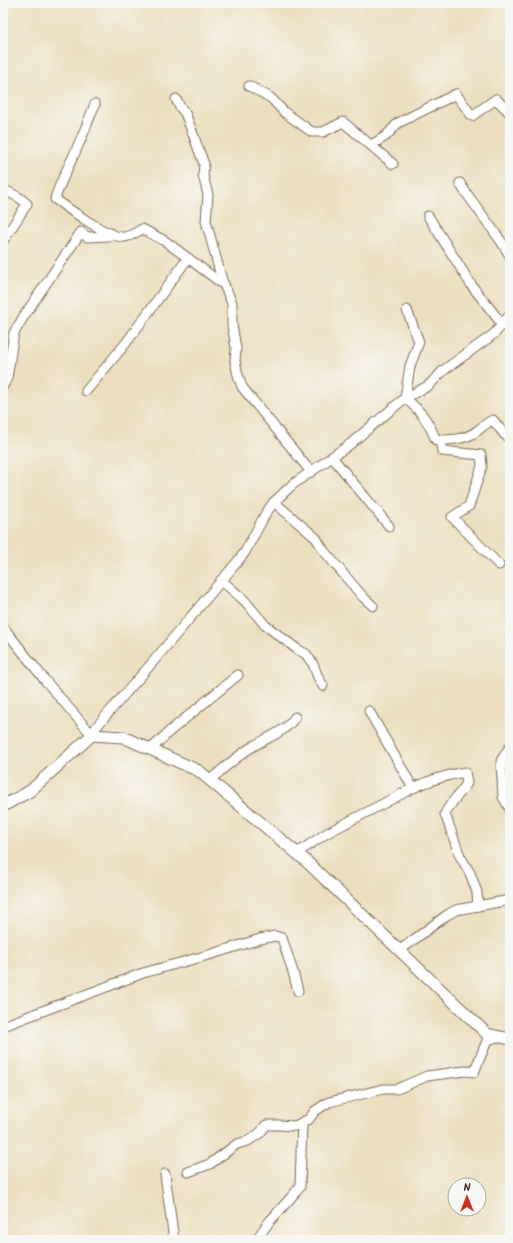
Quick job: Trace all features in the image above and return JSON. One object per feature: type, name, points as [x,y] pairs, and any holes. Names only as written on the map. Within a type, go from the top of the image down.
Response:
[{"type":"street","points":[[249,86],[270,98],[284,112],[312,132],[323,132],[343,122],[393,164]]},
{"type":"street","points":[[372,145],[386,136],[398,122],[456,94],[472,116],[496,98],[510,114]]},
{"type":"street","points":[[176,99],[185,113],[204,164],[203,175],[208,195],[206,221],[224,285],[232,303],[232,325],[236,348],[235,361],[238,376],[242,387],[310,472]]},
{"type":"street","points":[[95,104],[55,199],[110,233],[124,237],[142,229],[165,241],[224,285]]},
{"type":"street","points":[[460,183],[502,241],[510,256]]},
{"type":"street","points":[[3,189],[28,204],[3,241]]},
{"type":"street","points":[[428,216],[472,286],[502,324]]},
{"type":"street","points":[[3,384],[7,378],[14,333],[81,232],[87,237],[109,236],[110,233]]},
{"type":"street","points":[[86,391],[131,336],[188,258]]},
{"type":"street","points":[[405,398],[410,366],[419,342],[407,310]]},
{"type":"street","points":[[3,806],[30,791],[92,735],[97,726],[245,552],[259,524],[274,502],[292,485],[349,445],[405,398],[428,386],[444,370],[494,334],[510,315]]},
{"type":"street","points":[[405,398],[417,408],[429,424],[436,440],[451,440],[465,437],[477,431],[492,420],[505,435],[510,438]]},
{"type":"street","points":[[440,440],[442,451],[481,455],[482,466],[469,506],[452,517],[499,565]]},
{"type":"street","points":[[332,456],[389,526]]},
{"type":"street","points":[[274,502],[316,538],[324,551],[362,597],[373,606]]},
{"type":"street","points":[[221,580],[245,601],[265,625],[306,654],[313,664],[323,686]]},
{"type":"street","points":[[3,627],[44,679],[92,735],[123,736],[199,772],[297,853],[486,1034],[510,1039]]},
{"type":"street","points":[[151,749],[170,731],[238,674]]},
{"type":"street","points":[[369,711],[413,788]]},
{"type":"street","points":[[210,780],[252,747],[276,734],[292,722],[295,717]]},
{"type":"street","points":[[510,747],[501,761],[501,771],[503,798],[510,809]]},
{"type":"street","points":[[297,853],[327,833],[427,781],[465,772],[467,784],[462,793],[449,806],[445,814],[460,856],[470,873],[477,892],[478,906]]},
{"type":"street","points":[[400,950],[456,910],[510,900]]},
{"type":"street","points":[[3,1026],[143,973],[275,936],[282,938],[294,972],[298,992]]},
{"type":"street","points":[[188,1172],[210,1164],[237,1144],[248,1141],[260,1133],[266,1125],[295,1126],[309,1119],[315,1111],[330,1102],[383,1089],[397,1089],[427,1076],[465,1071],[474,1072],[487,1041],[498,1036]]},
{"type":"street","points":[[256,1240],[269,1222],[288,1202],[300,1186],[302,1123]]},
{"type":"street","points":[[165,1174],[174,1240]]}]
